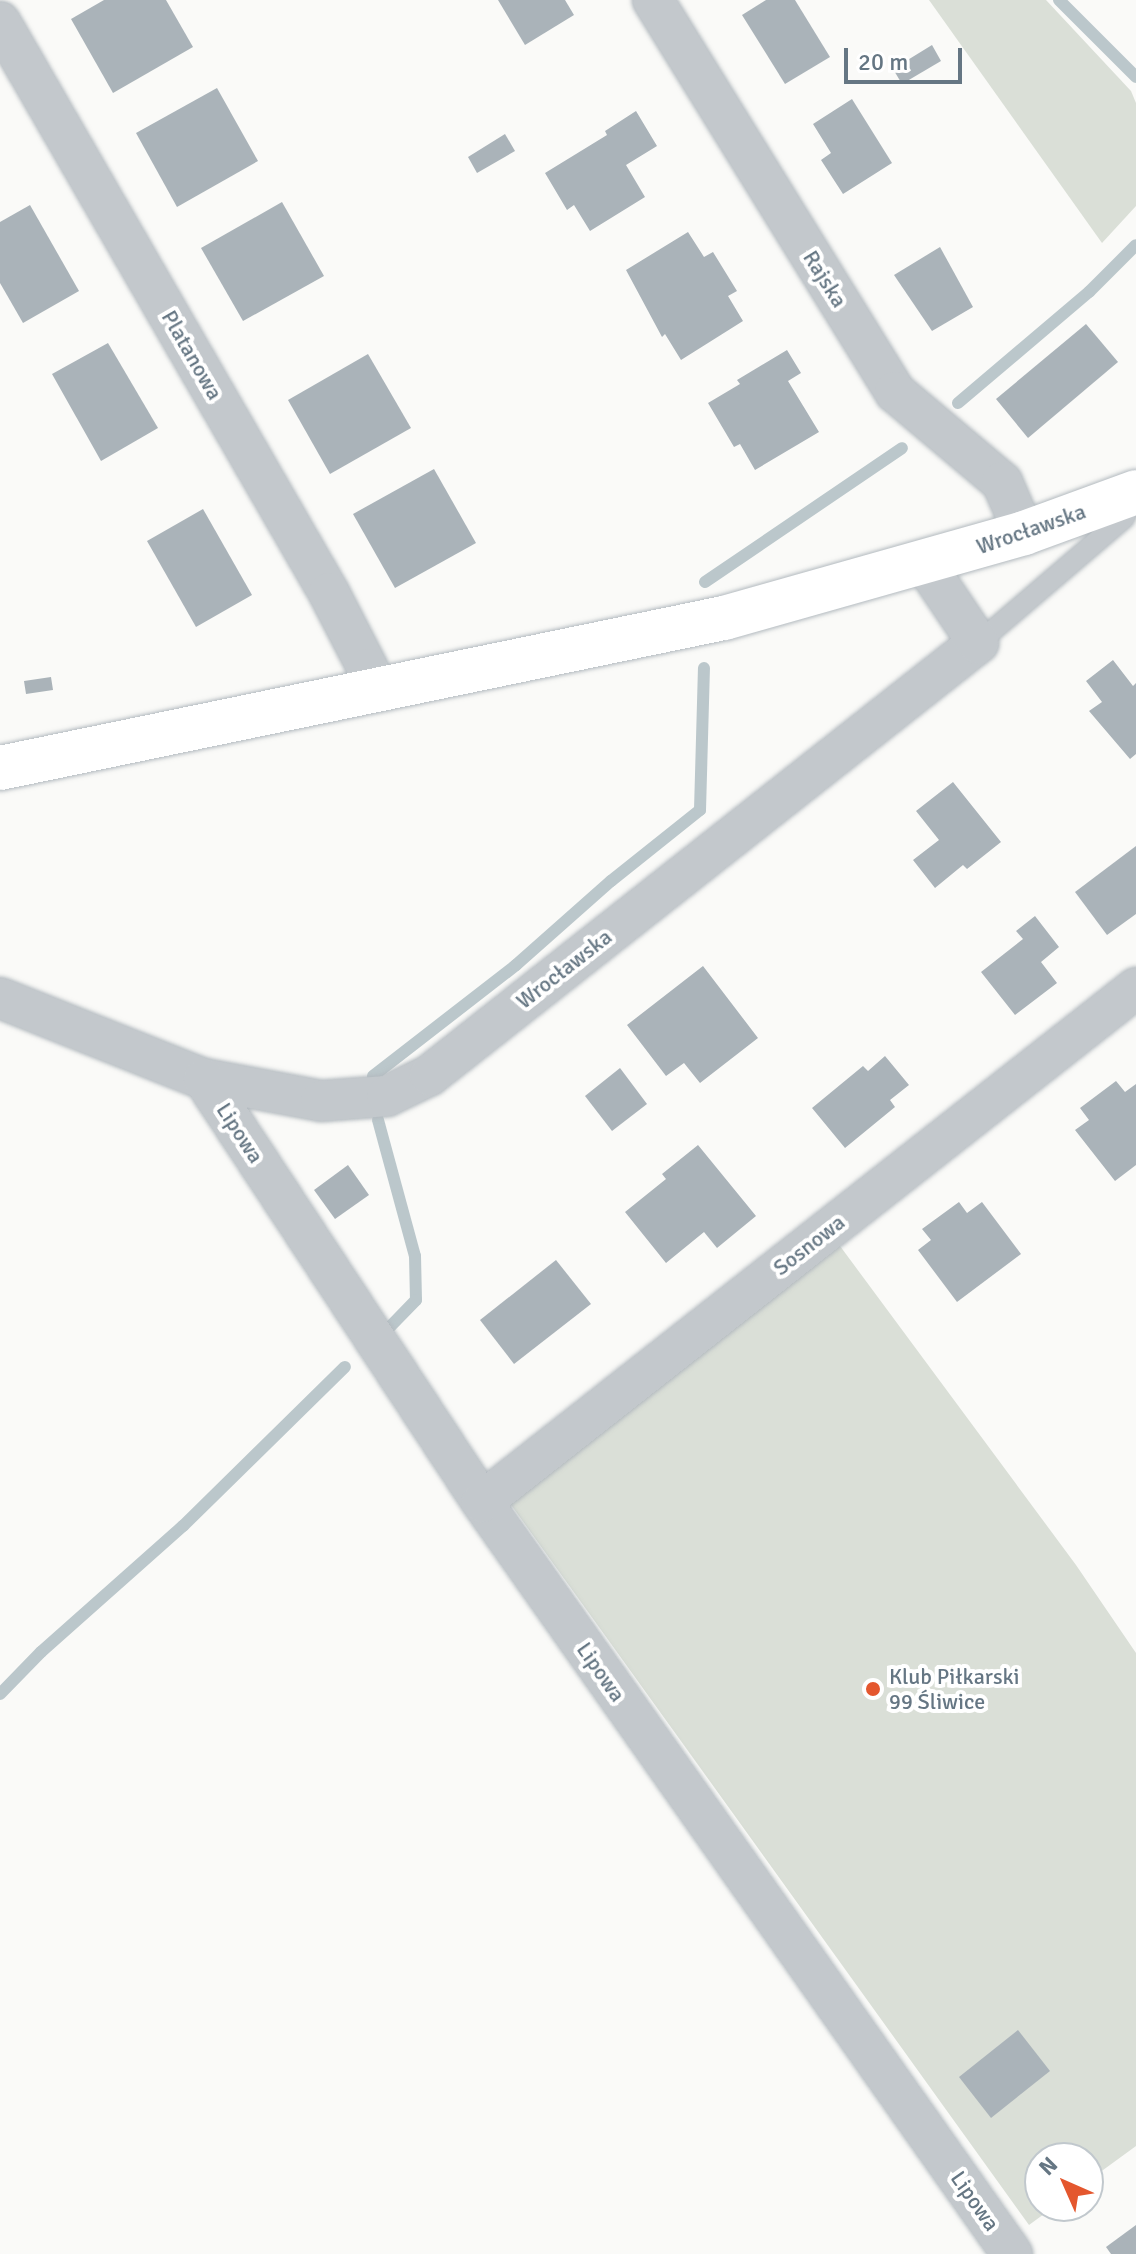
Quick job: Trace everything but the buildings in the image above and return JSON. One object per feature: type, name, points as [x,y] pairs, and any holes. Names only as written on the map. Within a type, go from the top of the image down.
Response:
[{"type":"street","name":"Rajska","points":[[653,0],[895,392],[1002,482],[1024,533]]},
{"type":"street","name":"Platanowa","points":[[0,22],[329,593],[368,669],[371,693]]},
{"type":"street","name":"Wrocławska","points":[[0,768],[724,618],[925,564],[1024,533],[1134,493]]},
{"type":"street","points":[[925,564],[978,643]]},
{"type":"street","name":"Wrocławska","points":[[0,998],[204,1079],[321,1101],[387,1096],[430,1075],[978,643]]},
{"type":"street","name":"Sosnowa","points":[[482,1502],[1132,998]]},
{"type":"street","name":"Lipowa","points":[[204,1079],[482,1502],[1012,2254]]},
{"type":"lane","points":[[978,643],[1124,518],[1134,493]]},
{"type":"shaded area","points":[[929,0],[1046,0],[1131,91],[1136,103],[1136,206],[1102,243]]},
{"type":"shaded area","points":[[840,1246],[1076,1565],[1136,1653],[1136,2146],[1104,2169],[1104,2142],[1024,2142],[1024,2218],[509,1502]]},
{"type":"waterway","points":[[1059,0],[1136,77]]},
{"type":"waterway","points":[[958,403],[1089,292],[1136,245]]},
{"type":"waterway","points":[[705,582],[902,448]]},
{"type":"waterway","points":[[373,1076],[516,965],[611,881],[700,810],[704,668]]},
{"type":"waterway","points":[[378,1120],[415,1256],[416,1300],[382,1335]]},
{"type":"waterway","points":[[0,1694],[41,1652],[183,1526],[345,1367]]},
{"type":"place","name":"Klub Piłkarski 99 Śliwice","points":[[873,1689]]}]
